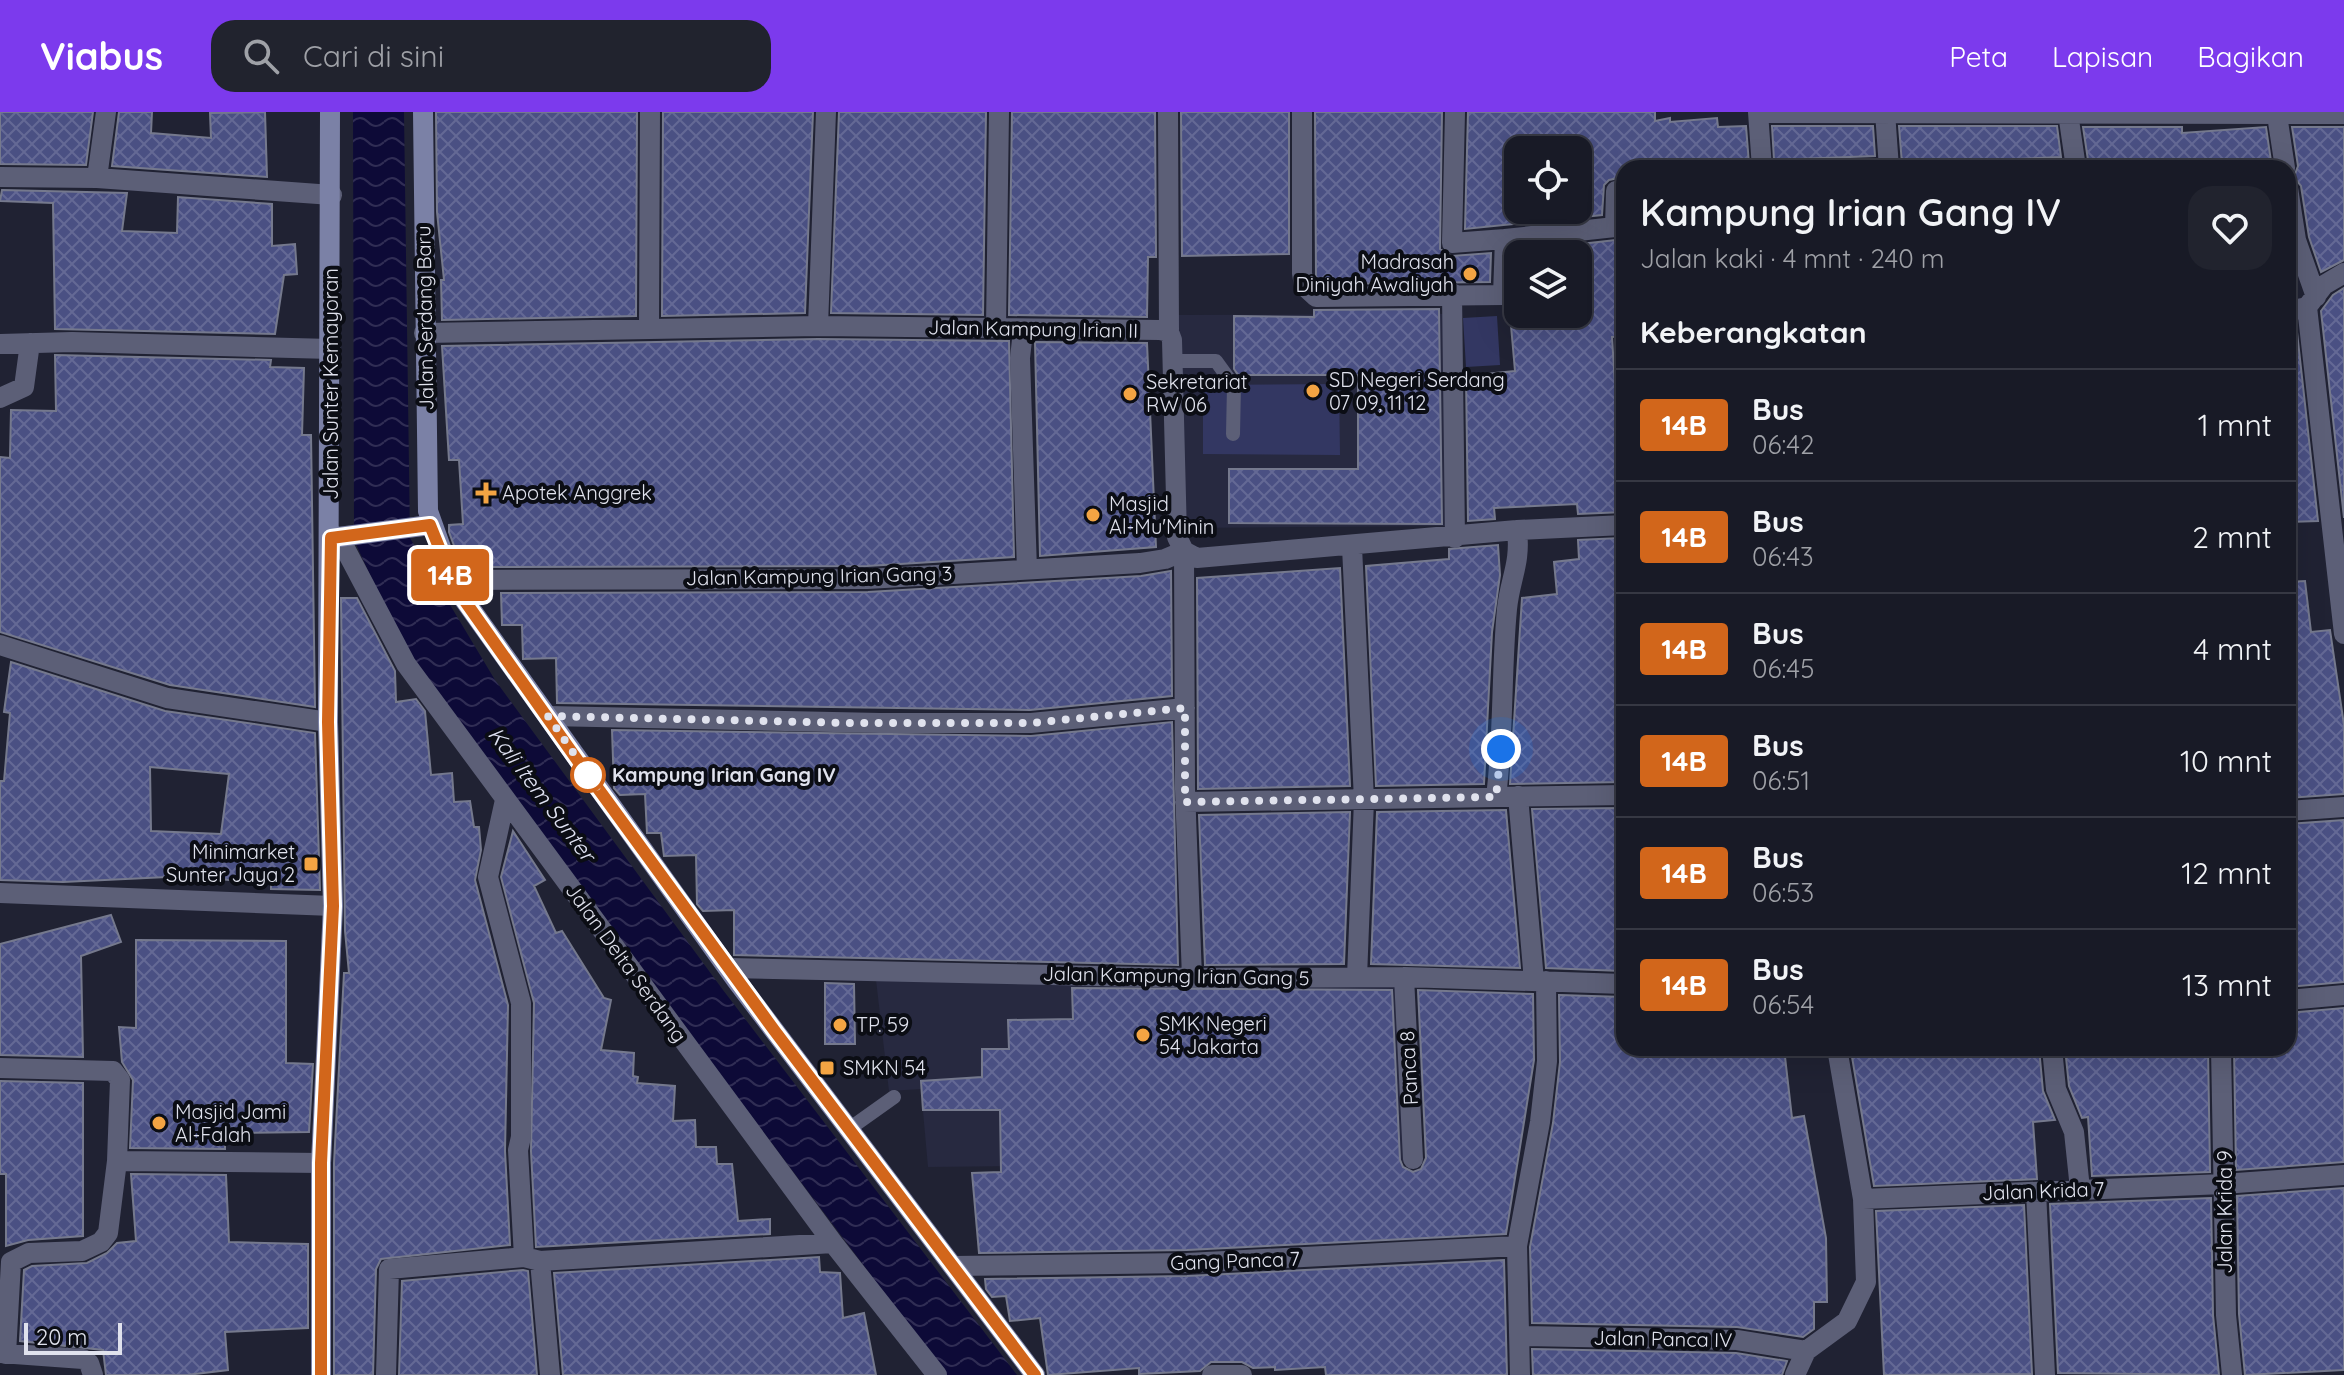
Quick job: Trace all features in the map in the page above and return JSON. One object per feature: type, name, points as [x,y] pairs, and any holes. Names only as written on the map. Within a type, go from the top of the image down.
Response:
[{"type":"main road","name":"Jalan Sunter Kemayoran","points":[[321,1375],[321,1163],[333,906],[328,722],[338,537],[331,349],[330,112]]},
{"type":"main road","name":"Jalan Serdang Baru","points":[[423,112],[427,525]]},
{"type":"main road","points":[[338,537],[427,525],[452,580],[548,716],[732,973],[1035,1375]]},
{"type":"street","points":[[97,178],[106,112]]},
{"type":"street","points":[[649,329],[650,112]]},
{"type":"street","points":[[818,326],[826,112]]},
{"type":"street","points":[[996,328],[999,112]]},
{"type":"street","points":[[1168,112],[1169,332],[1173,361],[1177,537],[1184,551],[1185,802],[1192,978]]},
{"type":"street","points":[[1302,112],[1304,286],[1316,297],[1452,293],[1503,295],[1505,239]]},
{"type":"street","points":[[1455,112],[1452,243],[1615,227],[1616,191]]},
{"type":"street","points":[[1882,112],[1888,160]]},
{"type":"street","points":[[1761,160],[1758,113],[2344,114]]},
{"type":"street","points":[[2068,113],[2075,160]]},
{"type":"street","points":[[2277,115],[2284,160]]},
{"type":"street","points":[[0,177],[97,178],[332,195]]},
{"type":"street","points":[[2296,240],[2344,634]]},
{"type":"street","points":[[2304,305],[2324,285],[2344,273]]},
{"type":"street","points":[[1452,293],[1455,538]]},
{"type":"street","name":"Jalan Kampung Irian II","points":[[424,333],[818,326],[1169,332]]},
{"type":"street","points":[[1023,331],[1020,358],[1027,570]]},
{"type":"street","points":[[0,398],[24,387],[30,343]]},
{"type":"street","points":[[0,344],[331,349]]},
{"type":"street","points":[[1184,551],[1197,558],[1455,538],[1517,530],[1616,525]]},
{"type":"street","points":[[1496,797],[1505,688],[1507,607],[1520,557],[1517,530]]},
{"type":"street","name":"Jalan Delta Serdang","points":[[338,537],[406,664],[833,1243],[937,1375]]},
{"type":"street","points":[[1352,547],[1364,800],[1357,977]]},
{"type":"street","name":"Jalan Kampung Irian Gang 3","points":[[452,580],[867,579],[1140,563],[1165,559],[1184,551]]},
{"type":"street","points":[[0,645],[167,698],[328,722]]},
{"type":"street","points":[[548,716],[1016,723],[1185,708]]},
{"type":"street","points":[[1185,802],[1616,795]]},
{"type":"street","points":[[1518,796],[1547,1061],[1517,1246],[1520,1375]]},
{"type":"street","points":[[505,800],[488,877],[521,1003],[521,1137],[518,1150],[550,1375]]},
{"type":"street","points":[[2296,810],[2344,807]]},
{"type":"street","points":[[0,893],[333,906]]},
{"type":"street","name":"Jalan Kampung Irian Gang 5","points":[[732,973],[1404,977],[1616,984]]},
{"type":"street","name":"Panca 8","points":[[1404,977],[1413,1159]]},
{"type":"street","points":[[2296,999],[2344,995]]},
{"type":"street","points":[[1795,1375],[1806,1351],[1847,1321],[1866,1282],[1863,1199],[1838,1056]]},
{"type":"street","points":[[2053,1056],[2056,1089],[2074,1132],[2080,1189]]},
{"type":"street","name":"Jalan Krida 9","points":[[2221,1056],[2226,1315],[2232,1375]]},
{"type":"street","points":[[0,1068],[97,1068],[117,1074],[120,1080],[117,1161],[108,1233],[101,1242],[82,1251],[29,1253],[11,1262],[3,1354],[83,1359],[89,1363],[93,1375]]},
{"type":"street","points":[[117,1161],[321,1163]]},
{"type":"street","name":"Jalan Krida 7","points":[[1863,1199],[2223,1184],[2344,1175]]},
{"type":"street","points":[[2036,1192],[2045,1375]]},
{"type":"street","points":[[386,1375],[389,1269],[833,1243]]},
{"type":"street","name":"Gang Panca 7","points":[[953,1266],[1187,1263],[1517,1246]]},
{"type":"street","name":"Jalan Panca IV","points":[[1519,1336],[1737,1340],[1806,1351]]},
{"type":"street","points":[[1212,1375],[1242,1375]]},
{"type":"lane","points":[[1173,361],[1216,361],[1234,386],[1233,434]]},
{"type":"lane","points":[[849,1129],[894,1097]]},
{"type":"shaded area","name":"SD Negeri Serdang 07 09, 11 12","points":[[1448,314],[1450,526],[1179,528],[1177,315]]},
{"type":"shaded area","points":[[1497,316],[1500,365],[1466,367],[1463,318]]},
{"type":"shaded area","points":[[1339,384],[1340,455],[1203,454],[1203,385]]},
{"type":"shaded area","name":"SMK Negeri 54 Jakarta","points":[[876,980],[1402,980],[1409,1162],[928,1167],[921,1089],[889,1091]]},
{"type":"water","name":"Kali Item Sunter","points":[[353,112],[404,112],[410,538],[495,680],[723,990],[1017,1375],[946,1375],[410,662],[354,540]]},
{"type":"building","points":[[0,112],[93,112],[86,165],[0,164]]},
{"type":"building","points":[[119,112],[152,112],[151,133],[211,138],[210,113],[265,112],[267,177],[112,166]]},
{"type":"building","points":[[436,112],[637,112],[636,316],[442,320],[441,280],[444,280],[437,212]]},
{"type":"building","points":[[663,112],[813,112],[805,313],[662,316]]},
{"type":"building","points":[[839,112],[986,112],[983,315],[831,313]]},
{"type":"building","points":[[1012,112],[1155,112],[1156,257],[1148,257],[1147,317],[1009,315]]},
{"type":"building","points":[[1181,112],[1289,112],[1289,254],[1182,256]]},
{"type":"building","points":[[1315,112],[1442,112],[1440,249],[1452,256],[1491,253],[1490,282],[1321,284],[1316,280]]},
{"type":"building","points":[[1468,112],[1655,112],[1655,121],[1717,118],[1718,127],[1746,126],[1749,160],[1616,160],[1616,179],[1604,185],[1602,215],[1592,216],[1592,136],[1504,136],[1504,224],[1514,224],[1465,229]]},
{"type":"building","points":[[1772,126],[1873,126],[1875,156],[1774,160]]},
{"type":"building","points":[[1899,126],[2057,126],[2061,157],[1993,160],[1902,160]]},
{"type":"building","points":[[2083,127],[2182,127],[2182,133],[2266,127],[2271,160],[2108,160],[2088,160]]},
{"type":"building","points":[[2292,127],[2344,127],[2344,260],[2321,272],[2309,237],[2301,186],[2296,180],[2298,166]]},
{"type":"building","points":[[2,190],[127,193],[122,231],[177,233],[178,197],[272,204],[272,246],[295,244],[297,274],[284,275],[275,334],[55,329],[53,203],[0,201]]},
{"type":"building","points":[[1616,240],[1616,337],[1612,337],[1616,400],[1616,512],[1578,514],[1577,504],[1494,508],[1495,519],[1468,521],[1466,376],[1515,371],[1511,328],[1592,328],[1592,243]]},
{"type":"building","points":[[2344,288],[2344,518],[2321,311],[2333,295]]},
{"type":"building","points":[[1439,309],[1442,524],[1229,523],[1229,469],[1358,469],[1358,375],[1238,375],[1234,369],[1234,316],[1314,317],[1314,310]]},
{"type":"building","points":[[2296,323],[2318,521],[2296,522]]},
{"type":"building","points":[[818,339],[1009,341],[1014,557],[867,566],[462,567],[449,532],[449,525],[463,524],[459,460],[449,460],[442,346]]},
{"type":"building","points":[[1035,342],[1147,343],[1156,547],[1040,556]]},
{"type":"building","points":[[55,355],[271,360],[270,367],[304,368],[302,435],[311,435],[315,707],[170,685],[0,632],[0,457],[10,458],[11,410],[56,411]]},
{"type":"building","points":[[1616,538],[1616,782],[1510,784],[1522,598],[1557,594],[1554,562],[1579,559],[1578,540]]},
{"type":"building","points":[[1498,545],[1500,575],[1492,632],[1484,784],[1376,786],[1366,566],[1449,559],[1449,549]]},
{"type":"building","points":[[1340,568],[1350,786],[1198,789],[1197,578]]},
{"type":"building","points":[[1171,571],[1172,696],[1030,710],[557,703],[556,658],[523,659],[522,625],[502,625],[501,593],[868,592],[1141,576]]},
{"type":"building","points":[[2305,581],[2311,632],[2330,630],[2344,725],[2344,794],[2296,797],[2296,582]]},
{"type":"building","points":[[341,598],[357,598],[395,671],[396,702],[416,699],[425,711],[431,775],[452,773],[454,802],[470,801],[474,827],[479,827],[481,850],[475,880],[508,1005],[505,1151],[510,1245],[381,1259],[376,1269],[373,1375],[334,1375],[334,1163],[344,973],[349,973],[345,931]]},
{"type":"building","points":[[11,662],[165,711],[315,733],[320,890],[271,889],[271,884],[209,878],[209,875],[63,882],[0,880],[0,781],[4,781],[10,713],[4,712]],"holes":[[[150,767],[229,774],[221,834],[151,831]]]},
{"type":"building","points":[[1172,722],[1178,965],[734,955],[734,910],[703,911],[697,904],[696,855],[664,856],[661,833],[647,833],[645,794],[620,795],[614,788],[612,730],[1031,736]]},
{"type":"building","points":[[1616,808],[1616,971],[1546,968],[1532,809]]},
{"type":"building","points":[[1506,810],[1520,968],[1371,964],[1377,812]]},
{"type":"building","points":[[1350,812],[1344,964],[1205,965],[1199,815]]},
{"type":"building","points":[[2344,820],[2344,982],[2296,986],[2296,823]]},
{"type":"building","points":[[513,831],[545,880],[534,886],[556,933],[562,931],[604,998],[611,1000],[601,1050],[634,1053],[633,1076],[638,1077],[637,1083],[675,1086],[673,1121],[695,1120],[696,1147],[716,1147],[717,1164],[732,1164],[738,1221],[770,1219],[770,1234],[536,1247],[531,1151],[534,1003],[501,877]]},
{"type":"building","points":[[111,915],[121,942],[81,956],[83,1057],[0,1055],[0,944]]},
{"type":"building","points":[[136,940],[286,941],[286,1063],[313,1064],[309,1132],[225,1133],[225,1149],[130,1148],[133,1080],[122,1062],[119,1027],[136,1028]]},
{"type":"building","name":"TP. 59","points":[[825,983],[854,984],[855,1044],[825,1044]]},
{"type":"building","points":[[1072,988],[1392,990],[1400,1160],[1403,1167],[1413,1172],[1421,1169],[1426,1158],[1418,990],[1533,994],[1534,1060],[1506,1234],[1187,1250],[979,1253],[972,1173],[1001,1172],[1000,1110],[923,1110],[921,1081],[982,1077],[982,1049],[1009,1049],[1008,1020],[1073,1019]]},
{"type":"building","points":[[1559,995],[1616,997],[1616,1056],[1785,1056],[1792,1118],[1804,1116],[1826,1238],[1827,1302],[1814,1302],[1814,1329],[1803,1337],[1737,1327],[1532,1323],[1530,1247],[1553,1123],[1560,1062]]},
{"type":"building","points":[[2344,1008],[2344,1162],[2236,1170],[2234,1056],[2296,1056],[2296,1012]]},
{"type":"building","points":[[2040,1056],[2043,1091],[2055,1120],[2033,1122],[2037,1179],[1874,1186],[1852,1057]]},
{"type":"building","points":[[2066,1056],[2208,1056],[2210,1172],[2092,1176],[2088,1117],[2082,1118],[2069,1086]]},
{"type":"building","points":[[0,1081],[83,1083],[83,1236],[28,1240],[6,1246],[6,1174],[0,1174]]},
{"type":"building","points":[[131,1174],[226,1175],[229,1242],[308,1244],[308,1328],[225,1332],[228,1370],[187,1375],[106,1375],[103,1350],[20,1341],[24,1270],[32,1266],[87,1263],[107,1253],[117,1243],[136,1241]]},
{"type":"building","points":[[2344,1188],[2344,1370],[2245,1375],[2239,1314],[2237,1196]]},
{"type":"building","points":[[2211,1198],[2213,1315],[2219,1375],[2058,1373],[2050,1204]]},
{"type":"building","points":[[2024,1205],[2032,1374],[1884,1375],[1876,1211]]},
{"type":"building","points":[[819,1257],[820,1272],[840,1273],[843,1318],[864,1313],[876,1375],[563,1375],[554,1273]]},
{"type":"building","points":[[1504,1260],[1507,1375],[1326,1375],[1325,1367],[1275,1370],[1275,1367],[1253,1368],[1242,1362],[1211,1362],[1200,1371],[1139,1374],[1139,1368],[1048,1375],[1040,1318],[1010,1321],[1006,1296],[992,1297],[986,1289],[985,1279],[1187,1276]]},
{"type":"building","points":[[528,1271],[537,1375],[399,1375],[402,1281]]},
{"type":"building","points":[[1532,1349],[1736,1353],[1787,1361],[1782,1375],[1533,1375]]},
{"type":"bus line","name":"14B","points":[[321,1375],[321,1163],[333,906],[328,722],[331,538],[430,525],[455,587],[578,761],[736,980],[1035,1375]]},
{"type":"place","name":"Madrasah Diniyah Awaliyah","points":[[1470,274]]},
{"type":"place","name":"SD Negeri Serdang 07 09, 11 12","points":[[1313,391]]},
{"type":"place","name":"Sekretariat RW 06","points":[[1130,394]]},
{"type":"place","name":"Apotek Anggrek","points":[[486,493]]},
{"type":"place","name":"Masjid Al-Mu'Minin","points":[[1093,515]]},
{"type":"place","name":"Kampung Irian Gang IV","points":[[588,775]]},
{"type":"place","name":"Minimarket Sunter Jaya 2","points":[[311,864]]},
{"type":"place","name":"TP. 59","points":[[840,1025]]},
{"type":"place","name":"SMK Negeri 54 Jakarta","points":[[1143,1035]]},
{"type":"place","name":"SMKN 54","points":[[827,1068]]},
{"type":"place","name":"Masjid Jami Al-Falah","points":[[159,1123]]},
{"type":"route","points":[[588,775],[597,787],[548,716],[849,723],[1031,723],[1185,708],[1185,802],[1496,797],[1501,749]]}]
